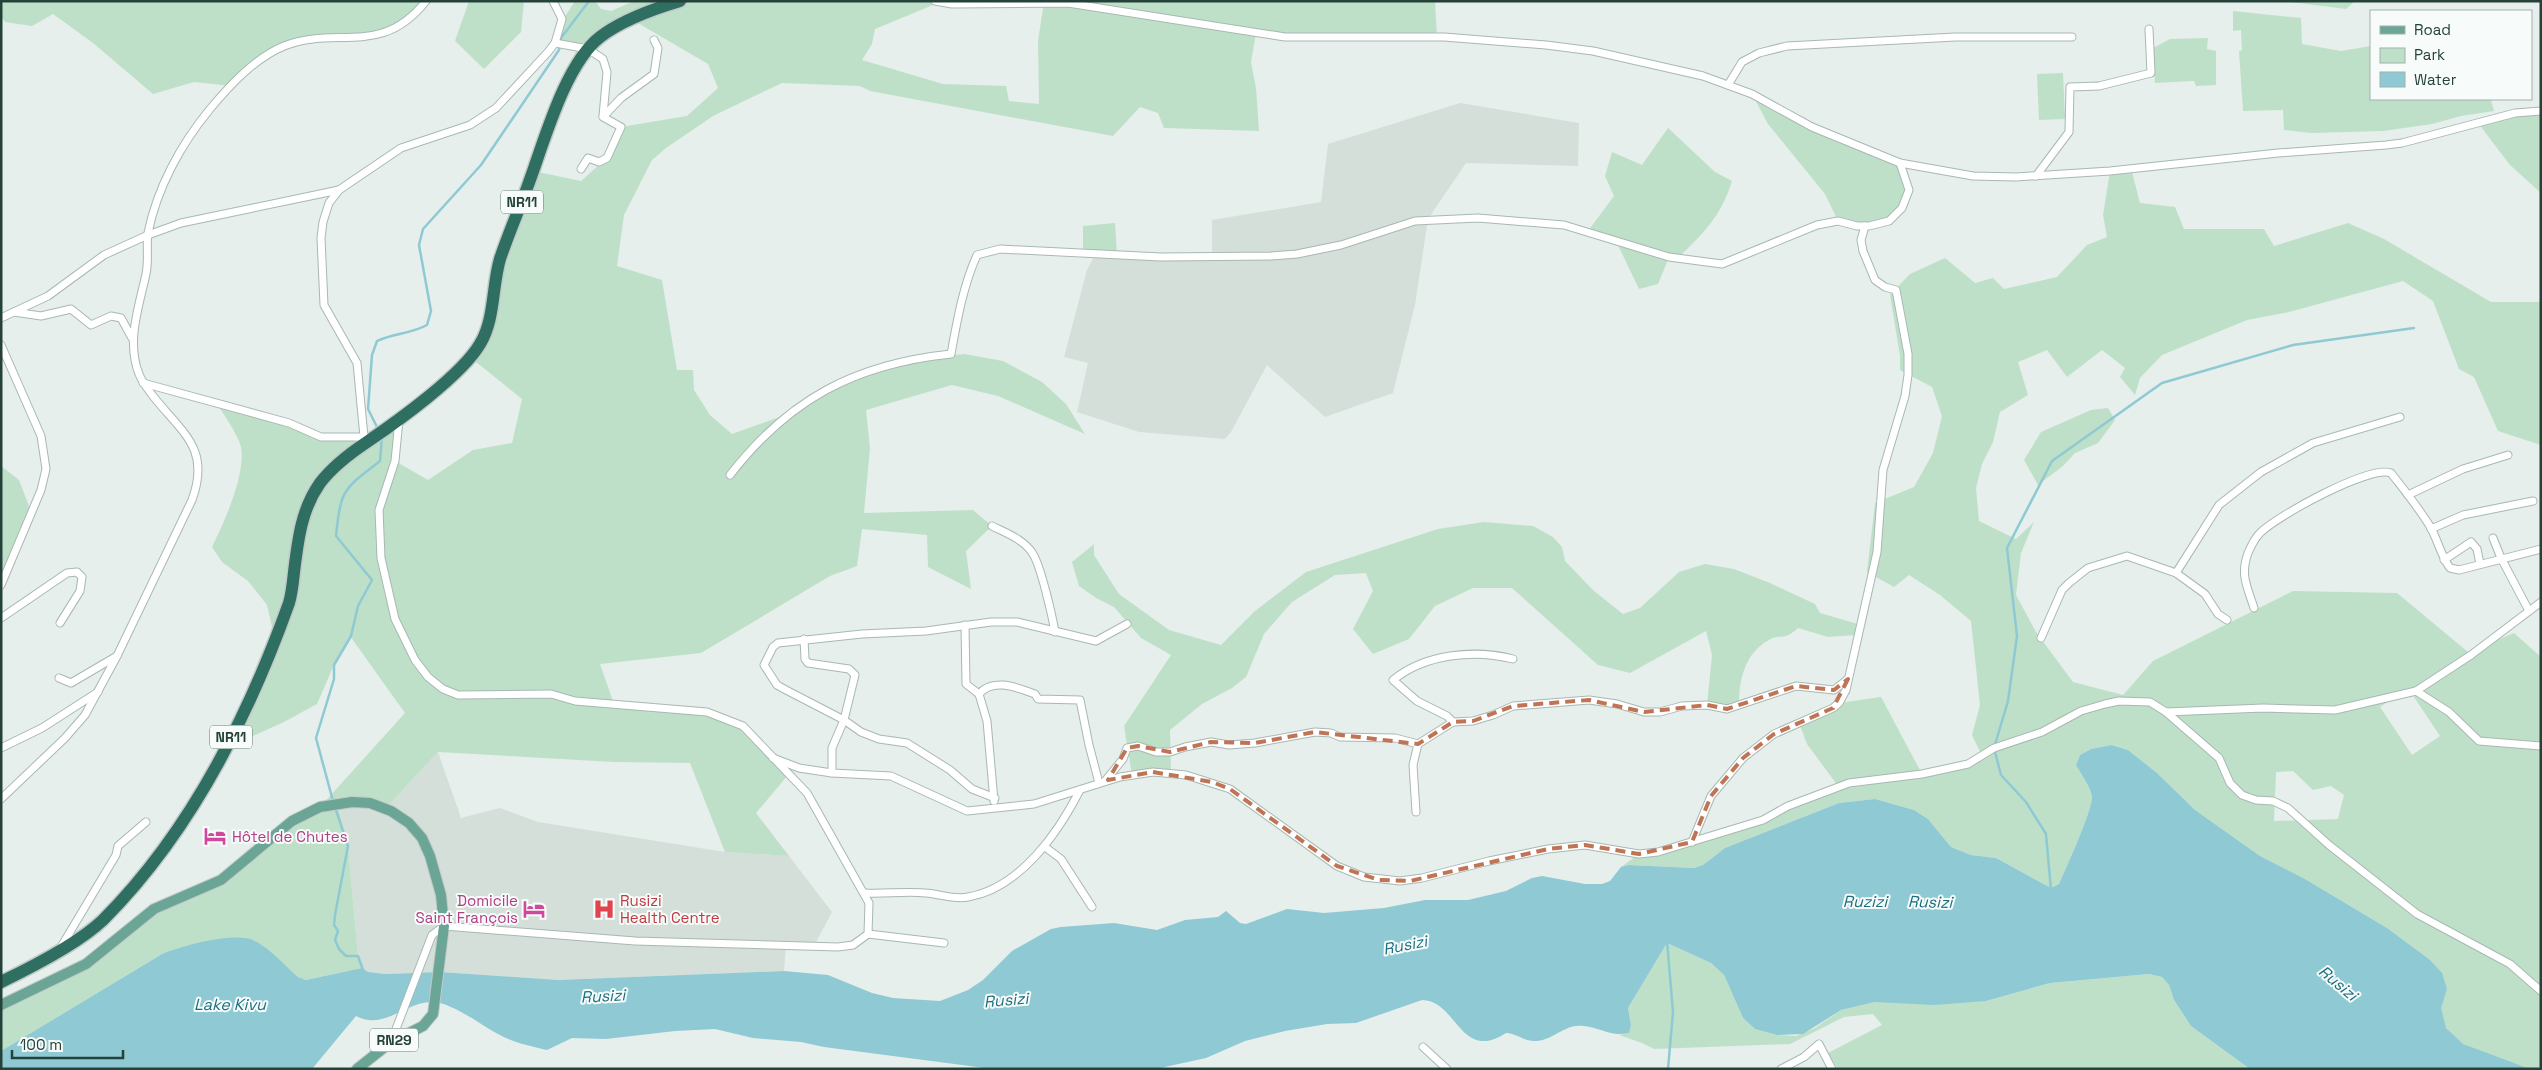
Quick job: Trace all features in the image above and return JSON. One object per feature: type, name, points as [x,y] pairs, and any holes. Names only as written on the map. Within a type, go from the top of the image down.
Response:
[{"type":"highway","name":"NR11","points":[[1,982],[60,950],[101,922],[171,840],[226,748],[253,695],[276,640],[291,597],[298,539],[307,505],[334,467],[368,439],[399,418],[453,376],[471,358],[482,342],[500,258],[553,114],[588,49],[600,36],[631,19],[680,1]]},
{"type":"main road","points":[[1,1005],[86,964],[154,908],[220,880],[292,821],[320,807],[337,804],[370,804],[391,811],[409,823],[422,838],[436,874],[441,895],[444,926]]},
{"type":"main road","name":"RN29","points":[[357,1069],[391,1042],[423,1026],[433,1014],[444,926]]},
{"type":"street","points":[[1,799],[65,738],[85,715],[117,656],[199,481],[200,468],[192,445],[143,383],[134,360],[132,339],[149,260],[148,235],[160,193],[180,151],[210,109],[250,67],[264,56],[284,46],[305,40],[367,37],[387,32],[402,24],[426,1]]},
{"type":"street","points":[[143,383],[289,423],[321,437],[368,439],[357,363],[324,305],[322,284],[323,222],[329,203],[339,190],[401,148],[470,126],[496,108],[559,43],[562,19],[553,1]]},
{"type":"street","points":[[935,1],[952,4],[1068,3],[1285,36],[1444,37],[1546,45],[1593,51],[1658,65],[1728,85],[1752,94],[1829,134],[1900,163],[1973,176],[2036,176],[2402,143],[2515,113],[2541,111]]},
{"type":"street","points":[[2036,176],[2069,132],[2070,87],[2099,86],[2151,73],[2149,29]]},
{"type":"street","points":[[1728,85],[1742,62],[1759,52],[1787,46],[1954,37],[2072,37]]},
{"type":"street","points":[[603,118],[621,98],[654,74],[658,48],[654,40]]},
{"type":"street","points":[[559,43],[588,49],[603,59],[607,72],[603,118]]},
{"type":"street","points":[[581,169],[588,158],[600,162],[607,158],[621,127],[603,118]]},
{"type":"street","points":[[730,475],[747,453],[785,415],[816,394],[841,382],[904,360],[951,354],[958,316],[972,266],[977,254],[988,251],[1000,249],[1162,257],[1271,256],[1297,254],[1341,245],[1415,221],[1478,218],[1564,225],[1669,257],[1722,264],[1735,261],[1817,225],[1838,221],[1865,226],[1889,221],[1902,208],[1909,190],[1900,163]]},
{"type":"street","points":[[1,318],[58,289],[104,255],[148,235],[181,223],[339,190]]},
{"type":"street","points":[[1692,842],[1711,796],[1743,758],[1774,734],[1833,708],[1842,696],[1848,679],[1877,552],[1883,470],[1904,396],[1908,367],[1896,290],[1884,287],[1876,280],[1862,251],[1861,240],[1865,226]]},
{"type":"street","points":[[14,312],[41,316],[71,309],[91,325],[111,316],[121,318],[132,339]]},
{"type":"street","points":[[1,344],[40,436],[46,469],[41,490],[1,585]]},
{"type":"street","points":[[2176,573],[2219,506],[2261,472],[2313,443],[2400,417]]},
{"type":"street","points":[[399,418],[395,461],[379,510],[381,558],[395,619],[415,660],[428,677],[443,689],[458,695],[551,694],[575,701],[707,712],[743,726],[807,793],[869,902],[868,934]]},
{"type":"street","points":[[2408,495],[2463,469],[2508,455]]},
{"type":"street","points":[[2254,608],[2243,573],[2254,541],[2270,525],[2318,496],[2378,473],[2391,473],[2408,495],[2431,529],[2444,560],[2450,568],[2455,569],[2480,564],[2541,549]]},
{"type":"street","points":[[2431,529],[2463,515],[2533,501]]},
{"type":"street","points":[[992,526],[1014,537],[1034,554],[1052,612],[1055,632]]},
{"type":"street","points":[[2493,538],[2501,558],[2529,611]]},
{"type":"street","points":[[2444,560],[2471,542],[2477,549],[2480,564]]},
{"type":"street","points":[[2041,638],[2062,590],[2088,568],[2127,556],[2176,573],[2205,594],[2218,614],[2227,620]]},
{"type":"street","points":[[1,618],[67,573],[77,572],[82,577],[80,591],[60,623]]},
{"type":"street","points":[[2166,712],[2263,708],[2335,710],[2416,691],[2471,655],[2541,602]]},
{"type":"street","points":[[994,798],[972,789],[944,766],[907,743],[869,735],[777,685],[764,665],[773,646],[778,642],[804,639],[926,631],[965,625],[1016,622],[1055,632],[1076,634],[1096,641],[1127,624]]},
{"type":"street","points":[[965,625],[966,684],[979,694],[987,721],[994,807]]},
{"type":"street","points":[[804,639],[805,659],[808,663],[853,671],[855,680],[844,720],[832,748],[832,773]]},
{"type":"street","points":[[1453,722],[1447,716],[1417,701],[1393,680],[1403,672],[1427,661],[1477,653],[1494,654],[1513,659]]},
{"type":"street","points":[[59,678],[71,683],[117,656]]},
{"type":"street","points":[[1416,812],[1414,765],[1418,744],[1453,722],[1480,719],[1513,706],[1564,701],[1598,701],[1644,712],[1660,712],[1682,706],[1707,705],[1727,709],[1796,686],[1834,690],[1848,679]]},
{"type":"street","points":[[979,694],[982,690],[1002,684],[1035,694],[1038,700],[1080,700],[1089,745],[1102,782]]},
{"type":"street","points":[[1,748],[42,728],[99,691]]},
{"type":"street","points":[[2416,691],[2448,712],[2479,741],[2541,746]]},
{"type":"street","points":[[773,758],[799,768],[832,773],[871,773],[891,776],[967,811],[1034,804],[1102,782],[1153,772],[1186,775],[1230,789],[1337,866],[1379,880],[1410,880],[1548,849],[1585,845],[1639,854],[1692,842],[1763,820],[1788,806],[1849,783],[1922,774],[1968,764],[1994,748],[2042,732],[2093,707],[2119,701],[2138,700],[2150,702],[2166,712],[2219,758],[2230,783],[2242,795],[2273,802],[2288,808],[2329,845],[2417,914],[2510,964],[2541,991]]},
{"type":"street","points":[[1102,782],[1123,759],[1127,748],[1138,746],[1156,752],[1170,752],[1211,742],[1229,745],[1255,743],[1315,732],[1331,733],[1340,737],[1396,738],[1418,744]]},
{"type":"street","points":[[865,893],[925,893],[967,897],[992,889],[1008,879],[1045,847],[1080,790]]},
{"type":"street","points":[[60,950],[116,855],[118,846],[146,822]]},
{"type":"street","points":[[1045,847],[1061,859],[1092,907]]},
{"type":"street","points":[[391,1042],[428,945],[436,930],[444,926],[635,941],[838,947],[852,945],[868,934],[944,943]]},
{"type":"street","points":[[1781,1069],[1804,1057],[1819,1044],[1832,1069]]},
{"type":"street","points":[[1423,1047],[1446,1069]]},
{"type":"highlighted area","points":[[1848,679],[1833,708],[1774,734],[1743,758],[1711,796],[1692,842],[1639,854],[1585,845],[1548,849],[1410,881],[1379,880],[1337,866],[1230,789],[1212,782],[1153,772],[1108,780],[1127,748],[1138,746],[1170,752],[1211,742],[1255,743],[1315,732],[1418,744],[1453,722],[1473,721],[1513,706],[1589,700],[1644,712],[1707,705],[1727,709],[1796,686],[1834,690]]},
{"type":"shaded area","points":[[1460,103],[1579,123],[1578,166],[1466,163],[1428,219],[1415,305],[1393,393],[1325,417],[1267,365],[1231,432],[1225,439],[1139,432],[1077,412],[1088,363],[1064,357],[1087,270],[1095,255],[1212,257],[1212,220],[1321,202],[1328,144]]},
{"type":"shaded area","points":[[438,752],[461,818],[500,808],[538,822],[725,852],[789,856],[832,912],[814,946],[786,945],[784,971],[558,980],[440,972],[387,974],[368,972],[362,968],[358,956],[348,846],[337,804],[385,809]]},
{"type":"green space","points":[[1,1],[426,1],[387,31],[305,40],[264,56],[232,86],[194,82],[153,94],[93,43],[53,14],[32,26],[5,22],[1,16]]},
{"type":"green space","points":[[469,1],[524,1],[521,32],[484,69],[455,41]]},
{"type":"green space","points":[[575,1],[595,1],[601,9],[611,11],[634,1],[1435,1],[1437,37],[1256,33],[1251,62],[1256,88],[1259,131],[1164,128],[1158,113],[1140,107],[1113,136],[870,91],[860,86],[782,83],[713,116],[666,148],[652,160],[624,215],[617,266],[662,280],[677,370],[693,370],[694,390],[710,415],[732,434],[785,415],[816,394],[903,360],[964,354],[1003,361],[1042,382],[1066,404],[1085,434],[998,396],[952,385],[866,410],[870,448],[864,513],[973,510],[992,526],[966,551],[971,589],[928,567],[927,535],[862,529],[857,566],[830,576],[701,653],[600,664],[614,704],[690,710],[743,726],[788,775],[756,813],[789,856],[725,852],[690,763],[614,762],[438,752],[385,809],[337,804],[348,846],[358,956],[362,968],[306,980],[298,977],[252,940],[162,954],[1,1051],[1,1005],[62,976],[136,924],[206,886],[292,821],[320,807],[405,713],[350,636],[337,658],[317,704],[284,722],[226,748],[275,640],[267,605],[248,581],[222,562],[212,547],[233,498],[242,458],[241,447],[237,437],[217,403],[316,435],[364,437],[399,417],[395,461],[428,480],[473,450],[512,443],[522,399],[471,358],[482,342],[498,268],[533,171],[581,181],[607,158],[621,127],[687,116],[718,88],[708,64],[631,19],[588,49],[555,43],[562,21]],"holes":[[[1044,2],[1038,41],[1039,104],[1009,101],[1006,86],[943,84],[862,60],[872,44],[875,29],[938,3]]]},
{"type":"green space","points":[[2282,1],[2355,1],[2346,9]]},
{"type":"green space","points":[[2233,11],[2301,18],[2302,44],[2341,51],[2370,46],[2370,100],[2491,100],[2494,111],[2461,116],[2432,124],[2383,131],[2312,133],[2284,130],[2283,110],[2243,111],[2239,51],[2242,50],[2241,30],[2233,31]]},
{"type":"green space","points":[[2208,38],[2207,49],[2216,51],[2216,85],[2196,86],[2194,81],[2155,83],[2153,48],[2170,39]]},
{"type":"green space","points":[[2063,73],[2065,119],[2039,120],[2037,74]]},
{"type":"green space","points":[[1752,94],[1786,113],[1900,163],[1909,190],[1896,217],[1869,226],[1838,221],[1825,194],[1768,124]]},
{"type":"green space","points":[[2541,111],[2541,193],[2510,165],[2478,123]]},
{"type":"green space","points":[[1668,128],[1715,172],[1732,181],[1723,204],[1704,232],[1678,258],[1669,257],[1658,284],[1639,289],[1617,243],[1588,231],[1614,196],[1605,176],[1612,152],[1642,165]]},
{"type":"green space","points":[[2131,168],[2140,203],[2175,207],[2184,229],[2264,229],[2274,246],[2348,223],[2384,239],[2491,302],[2541,302],[2541,445],[2498,431],[2474,377],[2459,369],[2433,301],[2403,281],[2289,312],[2247,320],[2162,355],[2140,378],[2135,395],[2120,377],[2125,368],[2102,350],[2067,377],[2047,350],[2018,362],[2028,395],[2000,412],[1993,442],[1982,464],[1976,488],[1979,521],[2016,539],[2034,522],[2021,553],[2016,595],[2036,632],[2073,682],[2123,695],[2153,661],[2293,591],[2397,593],[2468,652],[2514,633],[2541,657],[2541,1069],[2530,1069],[2489,1056],[2461,1043],[2450,1034],[2443,1022],[2441,1006],[2447,989],[2429,959],[2387,928],[2305,879],[2260,856],[2195,810],[2157,773],[2128,750],[2113,745],[2091,749],[2080,755],[2076,765],[2089,788],[2092,796],[2091,803],[2059,884],[2051,888],[1996,858],[1971,855],[1951,847],[1928,819],[1914,810],[1875,799],[1839,803],[1725,848],[1703,865],[1694,868],[1628,865],[1621,867],[1639,854],[1763,820],[1838,786],[1807,744],[1799,723],[1839,703],[1881,697],[1922,774],[1982,756],[1972,735],[1980,705],[1971,621],[1940,595],[1909,575],[1894,587],[1867,572],[1875,503],[1914,487],[1933,453],[1942,416],[1932,387],[1900,370],[1900,356],[1890,295],[1910,274],[1945,258],[1975,283],[1993,278],[2004,289],[2057,277],[2087,245],[2107,237],[2103,215],[2110,171]],"holes":[[[2408,688],[2440,736],[2412,755],[2380,707]],[[2293,771],[2313,790],[2331,786],[2344,795],[2338,819],[2274,821],[2276,772]]]},
{"type":"green space","points":[[1115,223],[1117,255],[1083,254],[1083,226]]},
{"type":"green space","points":[[2108,408],[2115,420],[2098,443],[2075,453],[2063,466],[2038,485],[2024,460],[2041,432],[2091,410]]},
{"type":"green space","points":[[1,466],[19,480],[32,514],[1,589]]},
{"type":"green space","points":[[1484,522],[1533,526],[1553,537],[1562,547],[1565,561],[1594,591],[1623,614],[1640,608],[1679,572],[1705,564],[1734,569],[1770,583],[1815,604],[1820,613],[1858,624],[1856,635],[1828,637],[1798,628],[1789,635],[1769,640],[1761,645],[1749,659],[1742,676],[1739,705],[1727,709],[1707,705],[1712,655],[1706,631],[1630,673],[1598,665],[1512,588],[1473,588],[1435,606],[1409,639],[1373,654],[1353,629],[1373,591],[1366,573],[1335,575],[1292,602],[1264,634],[1246,677],[1232,688],[1202,704],[1170,730],[1171,773],[1132,775],[1124,726],[1171,655],[1141,638],[1114,607],[1096,598],[1079,586],[1072,562],[1094,544],[1094,555],[1119,594],[1169,630],[1221,645],[1255,611],[1306,572],[1438,529]]},
{"type":"green space","points":[[1667,943],[1711,963],[1724,975],[1743,1018],[1755,1029],[1777,1035],[1796,1036],[1815,1028],[1841,1010],[1875,1002],[1986,1001],[2050,983],[2149,974],[2162,977],[2169,985],[2174,1000],[2191,1026],[2250,1069],[1838,1069],[1828,1053],[1882,1025],[1873,1014],[1844,1017],[1790,1044],[1654,1049],[1619,1035],[1629,1033],[1631,1025],[1628,1008]]},
{"type":"water","name":"Ruzizi","points":[[2112,745],[2128,750],[2157,773],[2195,810],[2260,856],[2305,879],[2387,928],[2429,959],[2442,973],[2447,989],[2441,1008],[2446,1028],[2463,1044],[2530,1069],[2250,1069],[2191,1026],[2174,1000],[2169,985],[2162,977],[2149,974],[2050,983],[1986,1001],[1934,1005],[1875,1002],[1841,1010],[1803,1034],[1777,1035],[1755,1029],[1743,1018],[1724,975],[1711,963],[1667,943],[1628,1008],[1631,1025],[1629,1033],[1617,1034],[1590,1027],[1577,1026],[1536,1041],[1506,1033],[1491,1040],[1478,1040],[1468,1036],[1443,1009],[1434,1003],[1422,1000],[1356,1023],[1327,1024],[1285,1031],[1245,1041],[1206,1058],[1160,1068],[985,1068],[824,1047],[801,1042],[753,1038],[715,1029],[675,1031],[606,1039],[572,1038],[547,1050],[505,1038],[458,1010],[432,1002],[412,1006],[376,1020],[366,1020],[356,1016],[312,1069],[1,1069],[1,1051],[162,954],[182,947],[220,939],[244,938],[253,940],[271,952],[298,977],[306,980],[362,968],[368,972],[386,974],[440,972],[558,980],[784,971],[828,975],[872,993],[893,998],[940,1001],[968,990],[983,980],[1012,951],[1051,929],[1114,923],[1157,930],[1185,920],[1218,917],[1226,911],[1240,923],[1246,924],[1287,909],[1324,913],[1384,908],[1425,900],[1468,900],[1506,891],[1532,878],[1542,876],[1585,884],[1602,884],[1610,881],[1621,867],[1628,865],[1694,868],[1703,865],[1725,848],[1839,803],[1875,799],[1914,810],[1928,819],[1951,847],[1971,855],[1996,858],[2051,888],[2059,884],[2091,803],[2092,796],[2089,788],[2076,765],[2080,755],[2091,749]]},
{"type":"waterway","points":[[378,429],[368,409],[372,355],[377,341],[427,325],[431,311],[419,245],[423,229],[481,165],[559,50],[561,38],[589,1]]},
{"type":"waterway","points":[[2051,890],[2046,834],[2026,802],[2001,775],[1994,748],[2008,701],[2017,636],[2007,548],[2052,461],[2162,383],[2293,345],[2414,328]]},
{"type":"waterway","points":[[333,801],[316,738],[334,679],[334,665],[351,636],[358,606],[372,580],[336,536],[338,520],[342,499],[346,491],[358,478],[380,461],[382,436]]},
{"type":"waterway","points":[[335,807],[348,846],[335,915],[334,925],[338,931],[335,940],[339,949],[346,956],[358,956],[363,970]]},
{"type":"waterway","points":[[1667,941],[1673,1012],[1668,1069]]},
{"type":"place","name":"Hôtel de Chutes","points":[[215,836]]},
{"type":"place","name":"Domicile Saint François","points":[[534,909]]},
{"type":"place","name":"Rusizi Health Centre","points":[[604,909]]},
{"type":"water label","name":"Rusizi","points":[[1930,902]]},
{"type":"water label","name":"Rusizi","points":[[1405,945]]},
{"type":"water label","name":"Rusizi","points":[[2338,983]]},
{"type":"water label","name":"Rusizi","points":[[603,996]]},
{"type":"water label","name":"Rusizi","points":[[1006,1000]]},
{"type":"water label","name":"Lake Kivu","points":[[230,1004]]}]
